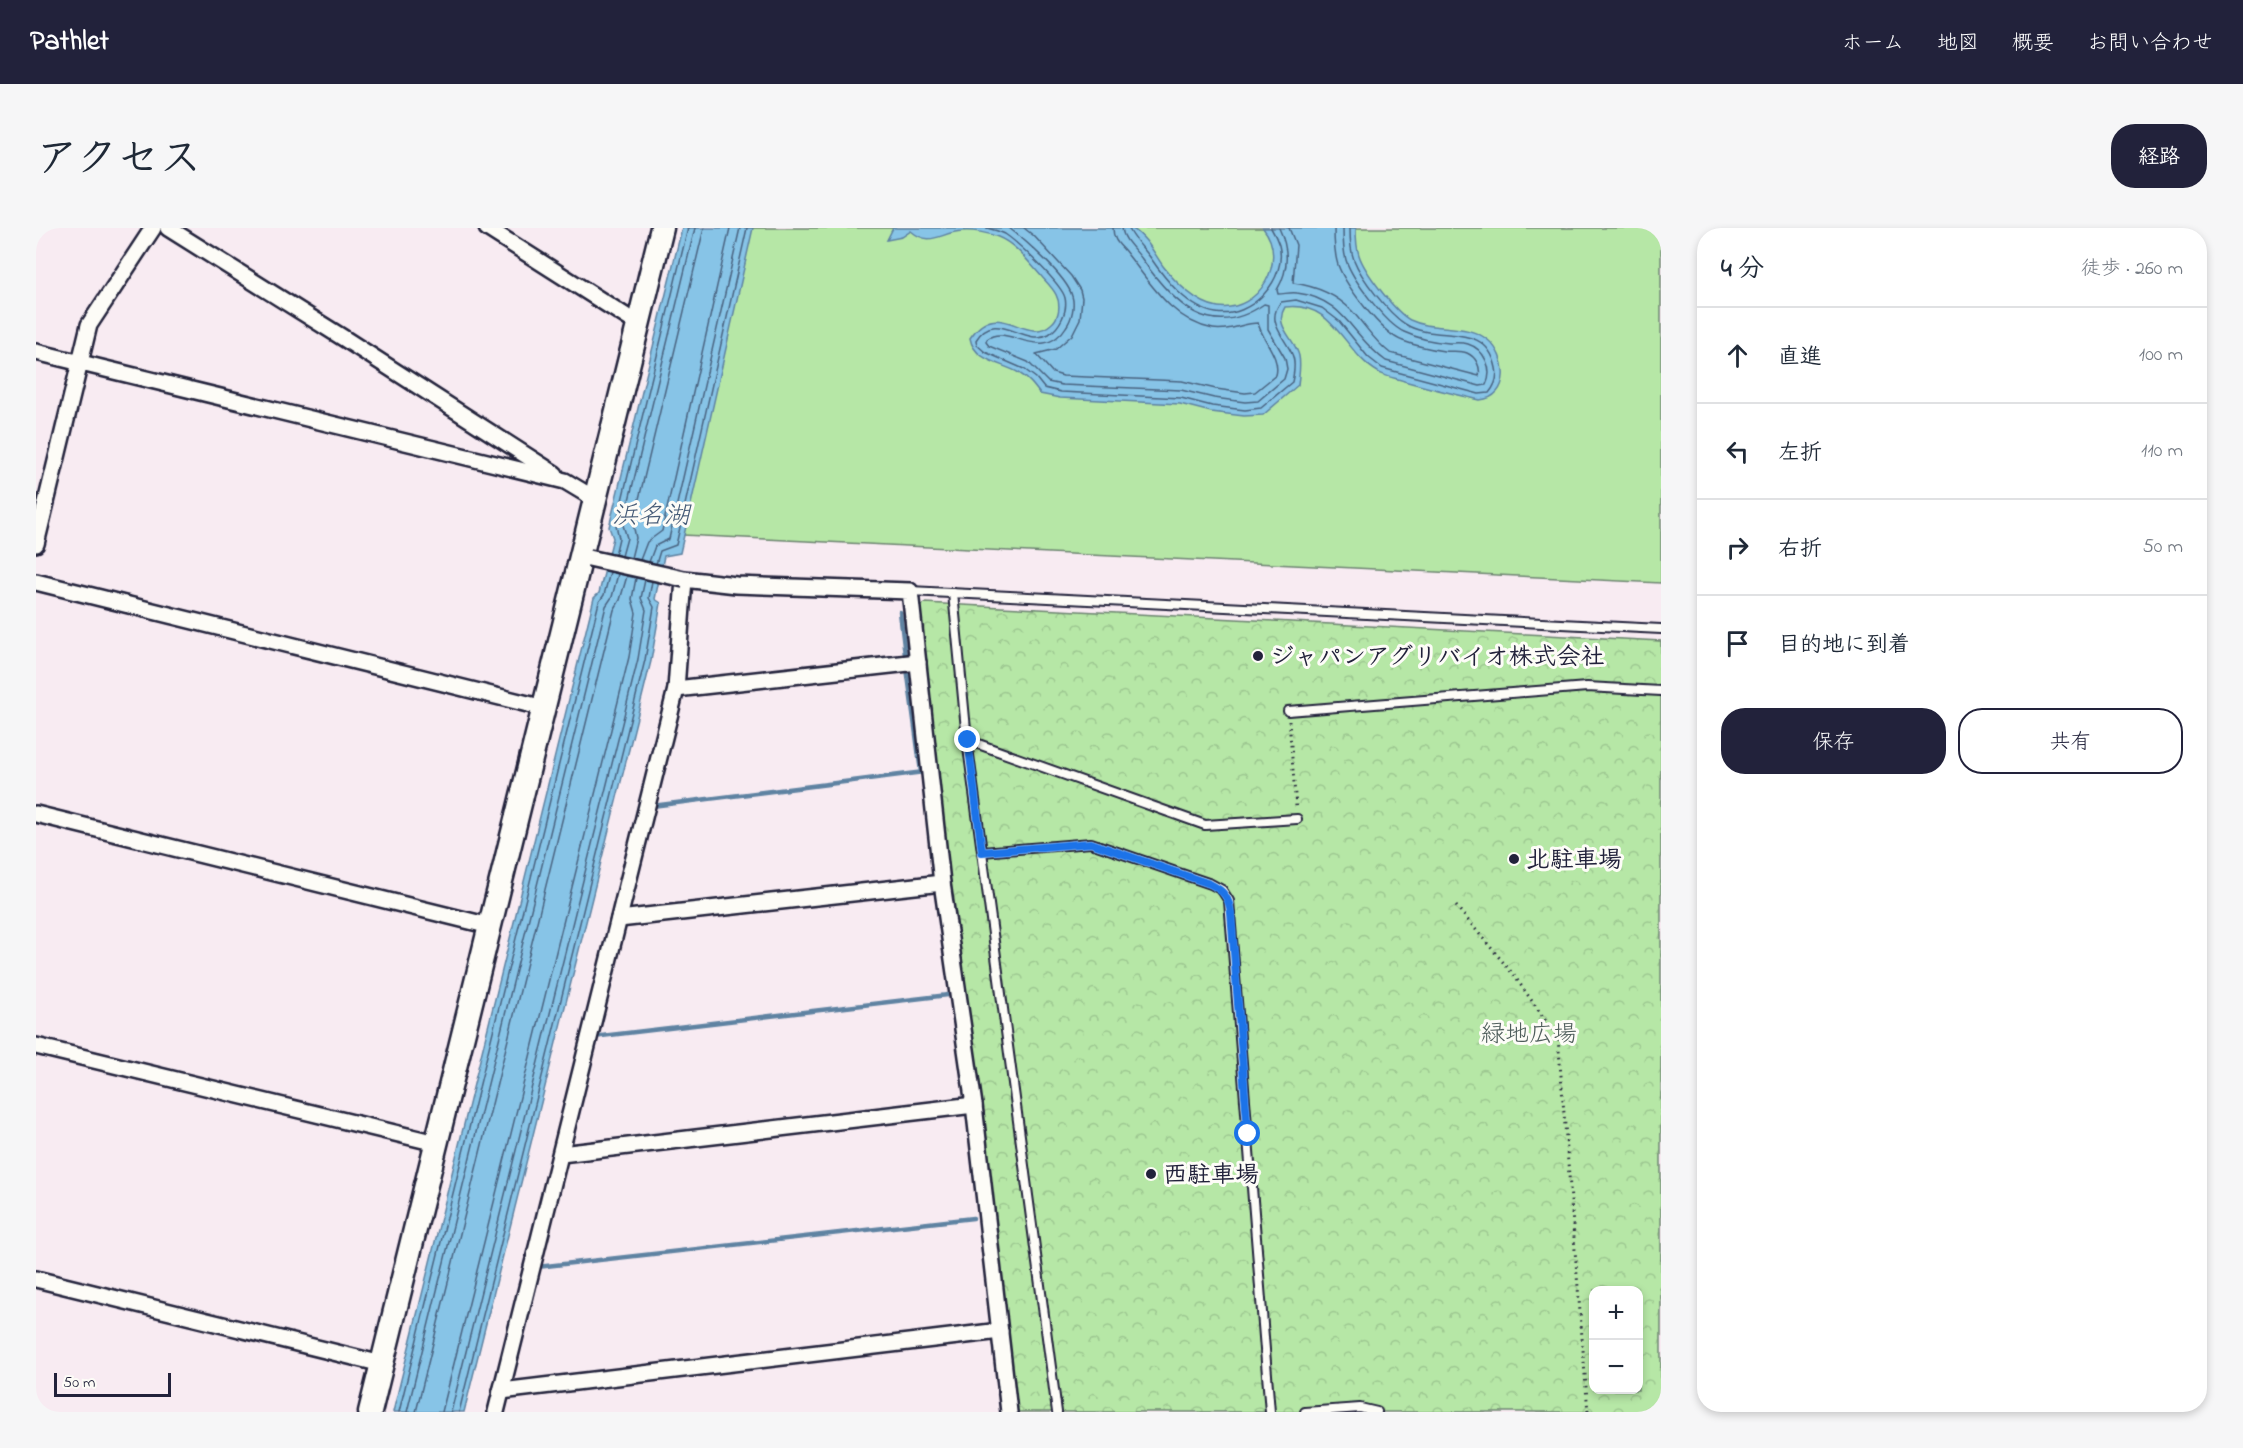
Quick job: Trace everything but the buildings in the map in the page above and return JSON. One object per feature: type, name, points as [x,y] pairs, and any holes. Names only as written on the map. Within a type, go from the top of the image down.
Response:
[{"type":"street","points":[[168,228],[595,499]]},
{"type":"street","points":[[487,228],[638,324]]},
{"type":"street","points":[[370,1412],[544,708],[585,557],[595,499],[662,228]]},
{"type":"street","points":[[36,544],[88,325],[149,230]]},
{"type":"street","points":[[36,352],[565,481]]},
{"type":"street","points":[[585,557],[684,579],[736,585],[910,591],[942,883],[974,1105],[1009,1412]]},
{"type":"street","points":[[496,1412],[676,689],[684,579]]},
{"type":"street","points":[[36,582],[544,708]]},
{"type":"street","points":[[676,689],[918,662]]},
{"type":"street","points":[[36,814],[490,926]]},
{"type":"street","points":[[620,919],[942,883]]},
{"type":"street","points":[[36,1046],[436,1143]]},
{"type":"street","points":[[561,1154],[974,1105]]},
{"type":"street","points":[[36,1279],[382,1364]]},
{"type":"street","points":[[501,1391],[1000,1331]]},
{"type":"lane","points":[[910,591],[1661,629]]},
{"type":"lane","points":[[953,593],[982,852],[1057,1412]]},
{"type":"lane","points":[[1288,711],[1587,687],[1661,691]]},
{"type":"lane","points":[[968,740],[1205,825],[1296,819]]},
{"type":"lane","points":[[982,852],[1091,843],[1210,884],[1222,890],[1229,901],[1270,1412]]},
{"type":"lane","points":[[1305,1412],[1360,1408],[1377,1412]]},
{"type":"path","points":[[1288,711],[1296,819]]},
{"type":"path","points":[[1456,906],[1513,974],[1558,1038],[1588,1412]]},
{"type":"green space","points":[[729,228],[1661,228],[1661,583],[662,534]]},
{"type":"green space","name":"緑地広場","points":[[924,603],[1661,641],[1661,1412],[1013,1412],[918,608]]},
{"type":"water","name":"浜名湖","points":[[682,228],[753,228],[680,553],[664,556],[655,599],[661,603],[651,661],[464,1412],[393,1412],[594,598],[599,593],[613,538],[609,527]]},
{"type":"water","points":[[893,228],[1131,228],[1145,240],[1174,279],[1195,297],[1210,305],[1233,307],[1246,302],[1257,293],[1266,282],[1271,269],[1273,255],[1270,241],[1263,228],[1356,228],[1357,248],[1362,262],[1396,309],[1410,320],[1420,324],[1470,331],[1488,340],[1500,356],[1503,375],[1501,384],[1497,392],[1480,400],[1384,375],[1366,363],[1327,319],[1315,311],[1302,307],[1285,307],[1282,314],[1283,326],[1299,356],[1298,385],[1263,415],[1244,416],[1211,412],[1180,404],[1060,398],[1040,394],[1022,375],[983,357],[977,352],[970,338],[980,326],[991,321],[1001,321],[1032,330],[1041,329],[1054,322],[1059,307],[1057,297],[1028,260],[1005,240],[985,233],[962,231],[930,239],[918,236],[911,231],[902,237],[887,240]]},
{"type":"waterway","points":[[900,612],[905,655]]},
{"type":"waterway","points":[[907,668],[921,772]]},
{"type":"waterway","points":[[652,806],[924,772]]},
{"type":"waterway","points":[[593,1037],[948,995]]},
{"type":"waterway","points":[[537,1267],[973,1218]]},
{"type":"place","name":"ジャパンアグリバイオ株式会社","points":[[1258,656]]},
{"type":"place","name":"北駐車場","points":[[1514,859]]},
{"type":"place","name":"西駐車場","points":[[1151,1174]]},
{"type":"route","points":[[968,740],[982,852],[1091,843],[1222,890],[1229,901],[1231,913],[1248,1134]]}]
